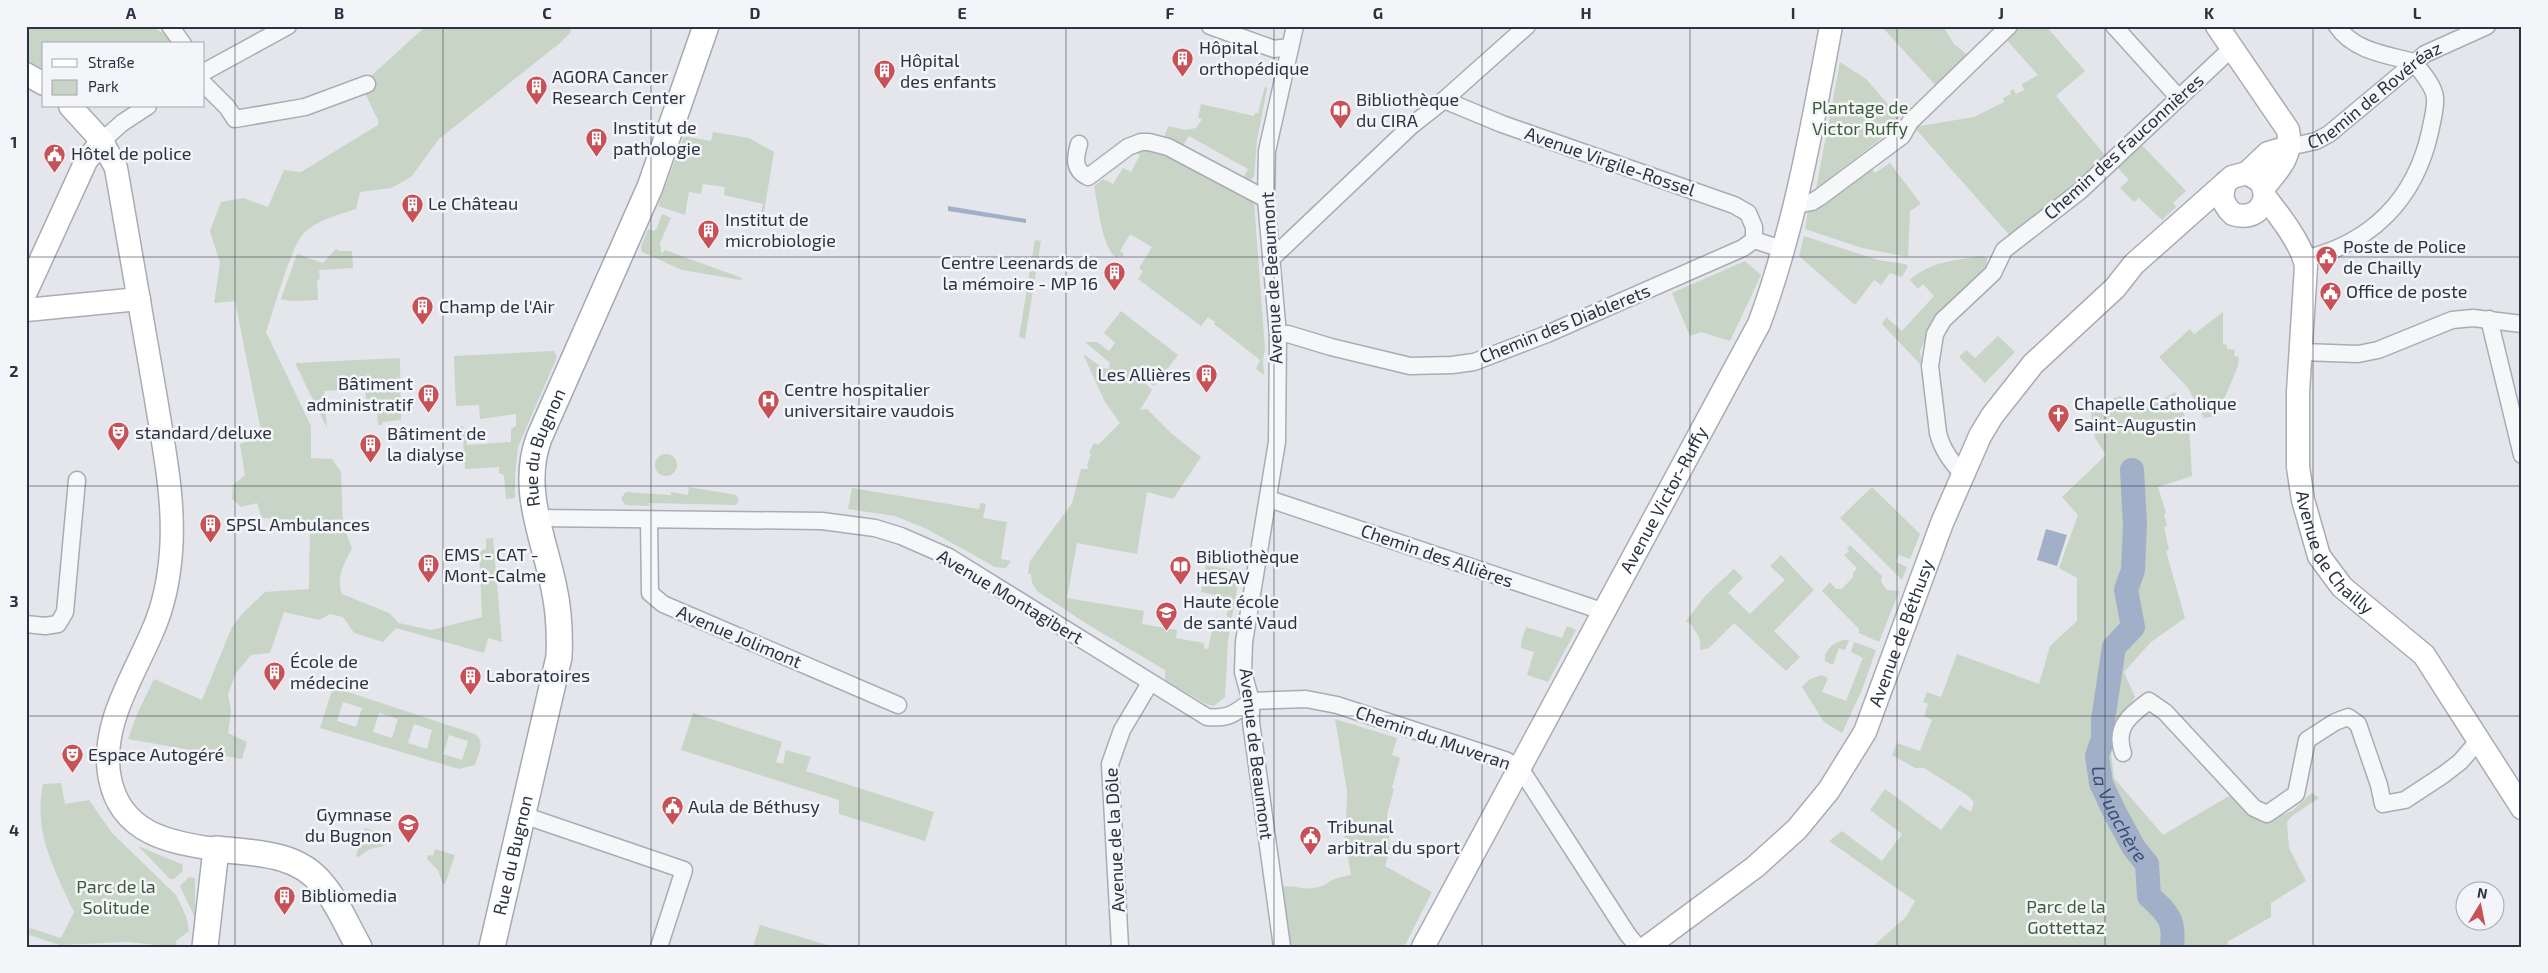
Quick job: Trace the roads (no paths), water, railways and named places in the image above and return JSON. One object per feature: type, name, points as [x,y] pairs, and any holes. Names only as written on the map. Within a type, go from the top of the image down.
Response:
[{"type":"main road","name":"Rue du Bugnon","points":[[492,947],[559,657],[560,627],[556,599],[530,485],[534,451],[650,187],[706,26]]},
{"type":"main road","points":[[205,947],[216,850],[273,856],[292,861],[310,871],[323,884],[359,947]]},
{"type":"street","points":[[170,26],[182,42]]},
{"type":"street","points":[[205,71],[288,26]]},
{"type":"street","points":[[1210,26],[1274,49],[1289,47]]},
{"type":"street","name":"Avenue de Beaumont","points":[[1282,947],[1251,722],[1251,701],[1243,672],[1244,642],[1277,442],[1278,335],[1266,198],[1267,151],[1295,26]]},
{"type":"street","points":[[1271,259],[1411,126],[1444,100],[1527,26]]},
{"type":"street","name":"Avenue Victor-Ruffy","points":[[1423,947],[1759,324],[1785,250],[1796,205],[1831,26]]},
{"type":"street","points":[[1796,205],[1812,202],[1820,197],[1902,136],[1910,122],[2009,26]]},
{"type":"street","points":[[2114,26],[2179,98]]},
{"type":"street","points":[[2217,26],[2286,125],[2290,139],[2289,147]]},
{"type":"street","points":[[2226,182],[2222,191],[2236,212],[2267,225],[2300,251],[2320,255],[2352,241],[2399,204],[2408,191],[2426,151],[2435,98],[2433,90],[2414,62],[2366,48],[2351,40],[2338,26]]},
{"type":"street","name":"Chemin de Rovéréaz","points":[[2247,173],[2268,153],[2316,141],[2329,134],[2414,62],[2438,47],[2487,26]]},
{"type":"street","name":"Chemin des Fauconnières","points":[[1963,475],[1949,458],[1940,443],[1938,434],[1930,366],[1931,350],[1938,329],[1948,315],[1993,273],[2004,250],[2080,191],[2232,48]]},
{"type":"street","points":[[26,74],[42,83]]},
{"type":"street","points":[[205,85],[235,119],[305,107],[367,84]]},
{"type":"street","name":"Avenue Virgile-Rossel","points":[[1444,100],[1510,127],[1734,205],[1748,213],[1754,227],[1754,240]]},
{"type":"street","points":[[72,108],[102,141],[116,168],[166,462],[170,511],[171,553],[166,593],[154,629],[119,704],[108,750],[110,779],[119,803],[128,816],[139,826],[158,837],[180,844],[216,850]]},
{"type":"street","points":[[26,292],[86,161],[102,141],[122,123],[145,108]]},
{"type":"street","points":[[1079,144],[1075,161],[1076,167],[1088,177],[1128,147],[1141,142],[1149,142],[1168,147],[1266,198]]},
{"type":"street","name":"Chemin de Rovéréaz","points":[[2265,192],[2283,166],[2289,147]]},
{"type":"street","points":[[2247,173],[2260,181],[2300,251]]},
{"type":"street","name":"Avenue de Béthusy","points":[[1647,947],[1755,867],[1797,829],[1829,790],[1865,732],[1942,522],[1992,416],[2031,366],[2115,288],[2134,264],[2226,182],[2239,174],[2247,173]]},
{"type":"street","name":"Avenue de Béthusy","points":[[2115,288],[2139,276],[2206,215],[2261,209],[2265,192]]},
{"type":"street","points":[[1754,240],[1785,250]]},
{"type":"street","name":"Chemin des Diablerets","points":[[1278,335],[1288,334],[1340,350],[1410,366],[1452,365],[1474,362],[1547,334],[1743,248],[1754,240]]},
{"type":"street","name":"Avenue de Chailly","points":[[2300,251],[2302,352],[2298,392],[2298,467],[2302,500],[2319,556],[2342,587],[2424,655],[2480,739],[2522,808]]},
{"type":"street","points":[[26,310],[139,299]]},
{"type":"street","points":[[2489,319],[2522,455]]},
{"type":"street","points":[[2302,352],[2358,354],[2378,350],[2452,320],[2489,319],[2522,324]]},
{"type":"street","points":[[26,624],[45,626],[58,624],[65,612],[77,480]]},
{"type":"street","name":"Chemin des Allières","points":[[1269,499],[1605,612]]},
{"type":"street","name":"Avenue Montagibert","points":[[536,518],[822,521],[875,528],[901,536],[949,556],[1207,717],[1224,718],[1236,713],[1251,701]]},
{"type":"street","name":"Avenue Jolimont","points":[[649,520],[650,593],[663,604],[898,705]]},
{"type":"street","name":"Avenue de la Dôle","points":[[1120,947],[1110,764],[1122,730],[1150,683]]},
{"type":"street","name":"Chemin du Muveran","points":[[1251,701],[1306,699],[1337,705],[1505,760],[1520,768],[1628,935],[1638,947]]},
{"type":"street","points":[[2123,753],[2119,742],[2122,729],[2130,716],[2149,701],[2165,712],[2254,808],[2268,814],[2296,794],[2307,740],[2335,722],[2348,717],[2358,724],[2379,784],[2383,804],[2405,800],[2443,775],[2460,762],[2480,739]]},
{"type":"street","points":[[524,815],[684,870],[659,947]]},
{"type":"water","points":[[948,206],[1026,219],[1026,223],[948,211]]},
{"type":"water","points":[[2134,489],[2146,508],[2145,518],[2135,525],[2124,510],[2126,491]]},
{"type":"water","points":[[2046,529],[2067,535],[2057,566],[2037,560]]},
{"type":"waterway","name":"La Vuachère","points":[[2132,470],[2135,525],[2133,570],[2126,590],[2133,627],[2114,647],[2103,720],[2103,739],[2097,756],[2101,783],[2134,848],[2147,864],[2149,896],[2161,908],[2171,923],[2172,947]]},
{"type":"place","name":"Hôpital orthopédique","points":[[1183,77]]},
{"type":"place","name":"Hôpital des enfants","points":[[884,90]]},
{"type":"place","name":"AGORA Cancer Research Center","points":[[536,106]]},
{"type":"place","name":"Bibliothèque du CIRA","points":[[1340,129]]},
{"type":"place","name":"Institut de pathologie","points":[[597,157]]},
{"type":"place","name":"Hôtel de police","points":[[55,173]]},
{"type":"place","name":"Le Château","points":[[412,223]]},
{"type":"place","name":"Institut de microbiologie","points":[[709,249]]},
{"type":"place","name":"Poste de Police de Chailly","points":[[2327,276]]},
{"type":"place","name":"Centre Leenards de la mémoire - MP 16","points":[[1114,292]]},
{"type":"place","name":"Office de poste","points":[[2330,311]]},
{"type":"place","name":"Champ de l'Air","points":[[423,326]]},
{"type":"place","name":"Les Allières","points":[[1207,394]]},
{"type":"place","name":"Bâtiment administratif","points":[[429,413]]},
{"type":"place","name":"Centre hospitalier universitaire vaudois","points":[[768,419]]},
{"type":"place","name":"Chapelle Catholique Saint-Augustin","points":[[2058,433]]},
{"type":"place","name":"standard/deluxe","points":[[119,452]]},
{"type":"place","name":"Bâtiment de la dialyse","points":[[371,463]]},
{"type":"place","name":"SPSL Ambulances","points":[[210,544]]},
{"type":"place","name":"EMS - CAT - Mont-Calme","points":[[428,584]]},
{"type":"place","name":"Bibliothèque HESAV","points":[[1180,586]]},
{"type":"place","name":"Haute école de santé Vaud","points":[[1167,631]]},
{"type":"place","name":"École de médecine","points":[[274,691]]},
{"type":"place","name":"Laboratoires","points":[[470,695]]},
{"type":"place","name":"Espace Autogéré","points":[[72,774]]},
{"type":"place","name":"Aula de Béthusy","points":[[672,826]]},
{"type":"place","name":"Gymnase du Bugnon","points":[[408,844]]},
{"type":"place","name":"Tribunal arbitral du sport","points":[[1311,856]]},
{"type":"place","name":"Bibliomedia","points":[[285,915]]},
{"type":"park label","name":"Plantage de Victor Ruffy","points":[[1860,118]]},
{"type":"park label","name":"Parc de la Solitude","points":[[116,898]]},
{"type":"park label","name":"Parc de la Gottettaz","points":[[2066,918]]}]
